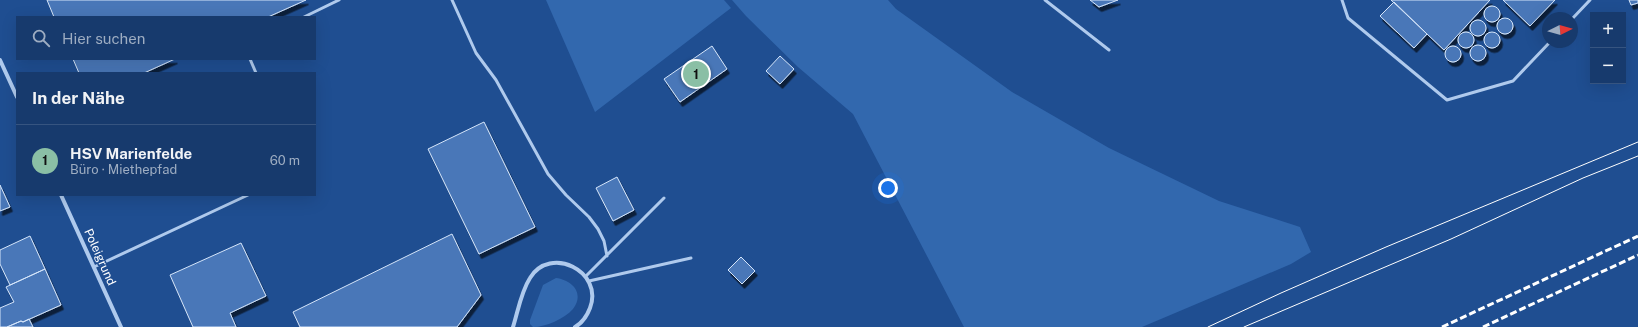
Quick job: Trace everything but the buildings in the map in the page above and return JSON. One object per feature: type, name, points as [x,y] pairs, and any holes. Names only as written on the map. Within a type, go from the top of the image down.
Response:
[{"type":"street","points":[[0,60],[16,95]]},
{"type":"street","name":"Poleigrund","points":[[61,196],[120,327]]},
{"type":"street","points":[[513,327],[524,290],[530,277],[539,268],[549,264],[560,263],[572,266],[586,276],[592,290],[592,304],[587,316],[575,327]]},
{"type":"lane","points":[[306,16],[339,0]]},
{"type":"lane","points":[[452,0],[476,53],[496,80],[548,174],[566,195],[589,217],[598,229],[604,241],[607,256]]},
{"type":"lane","points":[[1046,0],[1109,50]]},
{"type":"lane","points":[[1342,0],[1348,18],[1447,100],[1513,81],[1544,48]]},
{"type":"lane","points":[[1578,13],[1590,0]]},
{"type":"lane","points":[[250,60],[256,72]]},
{"type":"lane","points":[[94,267],[246,196]]},
{"type":"lane","points":[[586,276],[664,198]]},
{"type":"lane","points":[[588,281],[691,258]]},
{"type":"shaded area","points":[[546,0],[724,0],[731,8],[595,112]]},
{"type":"shaded area","points":[[732,0],[888,0],[896,9],[1012,92],[1109,148],[1219,201],[1300,227],[1311,252],[1291,264],[1142,327],[964,327],[853,114],[798,67],[746,16]]},
{"type":"shaded area","points":[[556,278],[572,284],[577,293],[578,298],[576,303],[569,313],[560,319],[543,326],[533,327],[530,324],[530,320],[543,285]]},
{"type":"tram line","points":[[1208,327],[1386,247],[1638,142]]},
{"type":"tram line","points":[[1244,327],[1451,239],[1583,178],[1638,156]]},
{"type":"railway","points":[[1442,327],[1638,236]]},
{"type":"railway","points":[[1483,327],[1638,255]]},
{"type":"place","name":"HSV Marienfelde","points":[[696,74]]}]
